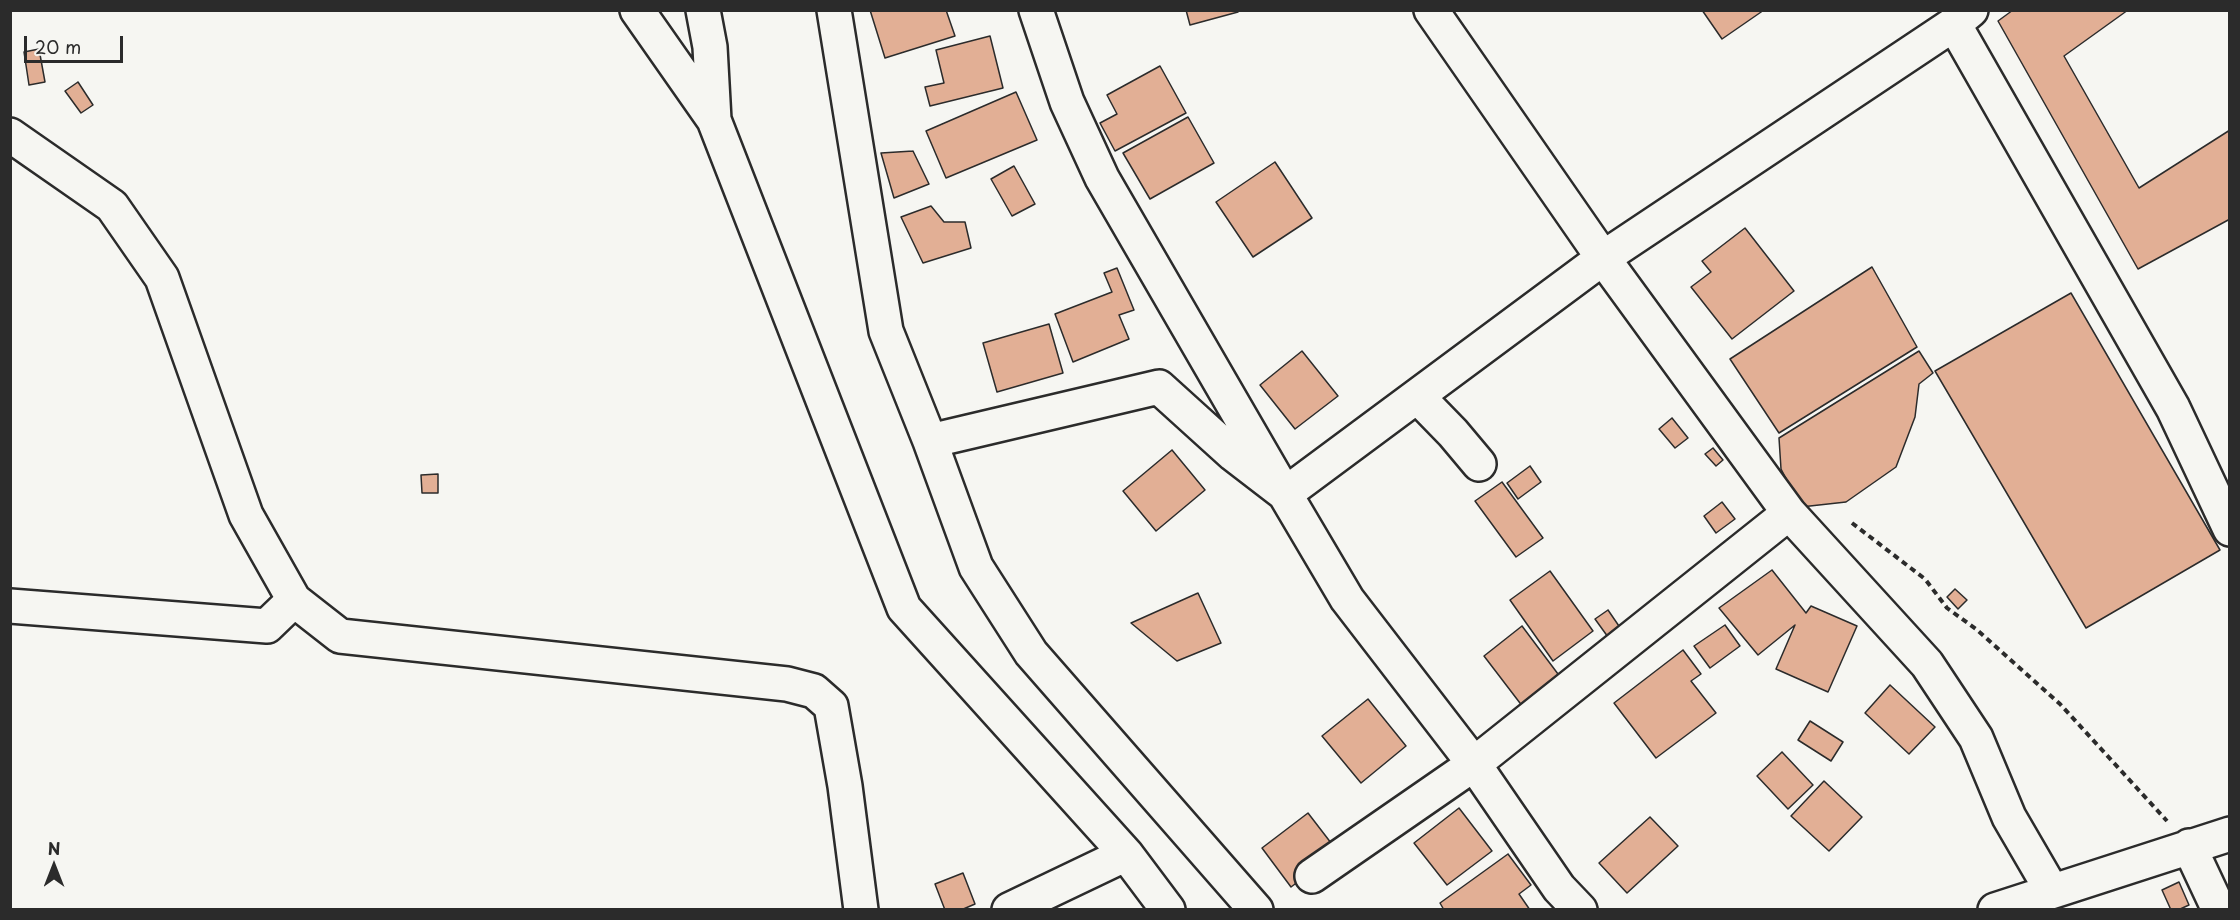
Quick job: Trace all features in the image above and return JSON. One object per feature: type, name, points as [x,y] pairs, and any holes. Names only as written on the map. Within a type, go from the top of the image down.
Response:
[{"type":"street","points":[[637,10],[714,120],[904,608],[1126,854],[1168,909]]},
{"type":"street","points":[[703,10],[710,47],[714,120]]},
{"type":"street","points":[[834,10],[886,331],[930,441],[976,567],[1031,653],[1256,909]]},
{"type":"street","points":[[1431,10],[1603,258],[1789,513],[1927,664],[1976,738],[2009,817],[2052,891]]},
{"type":"street","points":[[1040,12],[1067,102],[1102,178],[1347,598],[1474,764],[1559,888],[1580,909]]},
{"type":"street","points":[[1285,494],[1603,258],[1962,17],[2173,408],[2229,529]]},
{"type":"street","points":[[10,135],[112,206],[162,278],[246,515],[294,600],[340,636],[787,684],[814,691],[831,706],[845,786],[861,909]]},
{"type":"street","points":[[930,441],[1159,387],[1233,454],[1285,494]]},
{"type":"street","points":[[1417,396],[1479,464]]},
{"type":"street","points":[[1312,876],[1474,764],[1789,513]]},
{"type":"street","points":[[10,606],[267,626],[294,600]]},
{"type":"street","points":[[1995,909],[2229,834]]},
{"type":"street","points":[[2189,846],[2219,909]]},
{"type":"street","points":[[1009,909],[1126,854]]},
{"type":"path","points":[[1852,523],[1925,579],[1947,608],[1976,629],[2060,704],[2141,790],[2189,846]]},
{"type":"building","points":[[870,10],[946,10],[955,36],[885,58]]},
{"type":"building","points":[[1186,10],[1238,10],[1238,12],[1190,25]]},
{"type":"building","points":[[1702,10],[1764,10],[1722,39]]},
{"type":"building","points":[[2013,10],[2128,10],[2064,56],[2139,188],[2230,130],[2230,219],[2138,269],[1998,21]]},
{"type":"building","points":[[990,36],[1003,88],[930,106],[925,87],[944,83],[936,50]]},
{"type":"building","points":[[39,49],[45,82],[29,85],[24,52]]},
{"type":"building","points":[[1160,66],[1186,113],[1115,151],[1100,123],[1117,114],[1107,95]]},
{"type":"building","points":[[78,82],[93,105],[81,113],[65,91]]},
{"type":"building","points":[[1016,92],[1037,140],[946,178],[926,131]]},
{"type":"building","points":[[1188,117],[1214,163],[1150,199],[1123,153]]},
{"type":"building","points":[[913,151],[929,184],[894,198],[881,153]]},
{"type":"building","points":[[1275,162],[1312,218],[1253,257],[1216,202]]},
{"type":"building","points":[[1014,166],[1035,204],[1012,216],[991,179]]},
{"type":"building","points":[[931,206],[944,222],[965,222],[971,248],[923,263],[901,217]]},
{"type":"building","points":[[1745,228],[1794,291],[1732,339],[1691,287],[1711,272],[1702,261]]},
{"type":"building","points":[[1872,267],[1917,347],[1779,433],[1730,359]]},
{"type":"building","points":[[1117,268],[1134,310],[1119,315],[1129,339],[1073,362],[1055,314],[1112,292],[1104,273]]},
{"type":"building","points":[[2071,293],[2220,550],[2086,628],[1935,371]]},
{"type":"building","points":[[1049,324],[1063,373],[997,392],[983,343]]},
{"type":"building","points":[[1302,351],[1338,396],[1295,429],[1260,385]]},
{"type":"building","points":[[1919,351],[1933,373],[1919,384],[1915,417],[1896,467],[1846,502],[1801,507],[1781,469],[1779,438]]},
{"type":"building","points":[[1672,418],[1688,438],[1675,448],[1659,429]]},
{"type":"building","points":[[1713,448],[1723,460],[1716,466],[1705,454]]},
{"type":"building","points":[[1172,450],[1205,490],[1156,531],[1123,491]]},
{"type":"building","points":[[1530,466],[1541,482],[1518,499],[1507,483]]},
{"type":"building","points":[[438,474],[438,493],[422,493],[421,475]]},
{"type":"building","points":[[1502,482],[1543,538],[1516,557],[1475,501]]},
{"type":"building","points":[[1722,502],[1735,519],[1716,533],[1704,516]]},
{"type":"building","points":[[1772,570],[1806,613],[1811,606],[1857,626],[1828,692],[1776,669],[1795,625],[1758,655],[1719,608]]},
{"type":"building","points":[[1550,571],[1593,631],[1553,661],[1510,600]]},
{"type":"building","points":[[1955,589],[1967,600],[1958,609],[1947,597]]},
{"type":"building","points":[[1198,593],[1221,643],[1177,661],[1131,623]]},
{"type":"building","points":[[1608,610],[1621,629],[1608,637],[1595,619]]},
{"type":"building","points":[[1725,625],[1740,646],[1710,668],[1694,646]]},
{"type":"building","points":[[1522,626],[1561,678],[1523,707],[1484,656]]},
{"type":"building","points":[[1683,650],[1701,674],[1691,681],[1716,713],[1656,758],[1614,703]]},
{"type":"building","points":[[1890,685],[1935,727],[1909,754],[1865,713]]},
{"type":"building","points":[[1368,699],[1406,746],[1361,783],[1322,736]]},
{"type":"building","points":[[1810,721],[1843,742],[1831,761],[1798,740]]},
{"type":"building","points":[[1782,752],[1813,785],[1788,809],[1757,776]]},
{"type":"building","points":[[1824,781],[1862,817],[1829,851],[1791,816]]},
{"type":"building","points":[[1459,808],[1492,851],[1447,885],[1414,843]]},
{"type":"building","points":[[1308,813],[1338,852],[1291,887],[1262,848]]},
{"type":"building","points":[[1650,817],[1678,846],[1627,893],[1599,863]]},
{"type":"building","points":[[1508,854],[1531,885],[1519,894],[1530,910],[1444,910],[1440,903]]},
{"type":"building","points":[[963,873],[975,904],[961,910],[945,910],[935,884]]},
{"type":"building","points":[[2179,882],[2189,905],[2178,910],[2171,910],[2162,890]]}]
